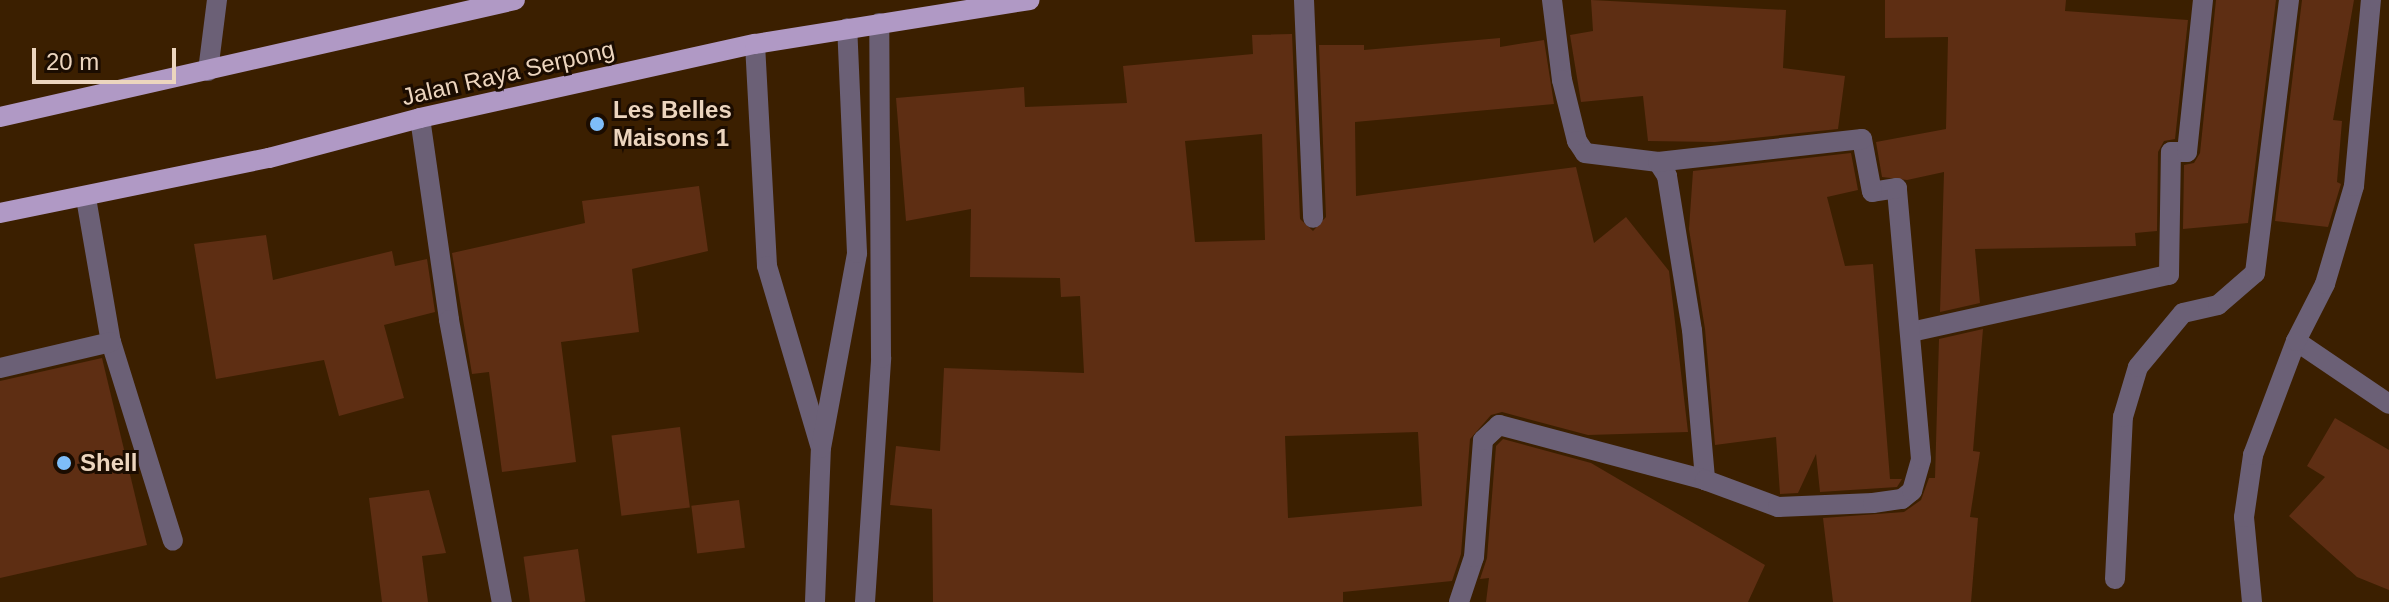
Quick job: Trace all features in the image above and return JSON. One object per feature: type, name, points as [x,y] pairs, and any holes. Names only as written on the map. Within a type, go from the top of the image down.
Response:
[{"type":"main road","points":[[0,117],[515,0]]},
{"type":"main road","name":"Jalan Raya Serpong","points":[[0,213],[86,198],[420,118],[755,44],[1030,0]]},
{"type":"street","points":[[208,71],[217,0]]},
{"type":"street","points":[[1304,0],[1313,218]]},
{"type":"street","points":[[1459,602],[1474,557],[1483,440],[1499,425],[1705,480],[1778,507],[1902,499],[1912,491],[1921,459],[1897,188],[1872,192],[1862,139],[1658,162],[1585,153],[1577,141],[1562,80],[1552,0]]},
{"type":"street","points":[[1911,332],[2169,275],[2171,152],[2187,152],[2203,0]]},
{"type":"street","points":[[2115,579],[2123,417],[2138,367],[2183,313],[2218,305],[2255,273],[2289,0]]},
{"type":"street","points":[[2252,602],[2244,517],[2253,455],[2296,341],[2325,284],[2354,186],[2371,0]]},
{"type":"street","points":[[865,602],[881,358],[879,23]]},
{"type":"street","points":[[815,602],[821,448],[857,253],[847,28]]},
{"type":"street","points":[[755,44],[767,266],[821,448]]},
{"type":"street","points":[[420,118],[449,320],[502,602]]},
{"type":"street","points":[[1658,162],[1677,218],[1705,480]]},
{"type":"street","points":[[86,198],[111,342],[173,541]]},
{"type":"street","points":[[2296,341],[2389,404]]},
{"type":"street","points":[[0,368],[111,342]]},
{"type":"building","points":[[1591,0],[1786,10],[1783,68],[1845,76],[1838,129],[1715,142],[1648,141],[1643,96],[1581,102],[1570,35],[1593,31]]},
{"type":"building","points":[[1885,0],[2066,0],[2065,11],[2188,20],[2175,139],[2164,141],[2158,152],[2157,231],[2135,233],[2136,246],[1975,249],[1980,303],[1940,312],[1944,172],[1907,180],[1882,177],[1876,142],[1946,129],[1948,37],[1885,38]]},
{"type":"building","points":[[2216,0],[2276,0],[2248,223],[2183,229],[2184,165],[2194,163],[2200,153]]},
{"type":"building","points":[[2302,0],[2354,0],[2333,120],[2342,121],[2337,182],[2341,184],[2328,227],[2275,221]]},
{"type":"building","points":[[1292,34],[1300,219],[1313,231],[1326,217],[1319,45],[1364,45],[1364,50],[1500,38],[1500,47],[1544,40],[1554,104],[1355,122],[1356,196],[1576,167],[1594,243],[1626,217],[1669,271],[1688,432],[1588,435],[1502,412],[1491,415],[1470,439],[1461,554],[1452,581],[1343,592],[1343,602],[933,602],[932,509],[890,505],[896,446],[940,451],[944,368],[1084,373],[1080,296],[1061,297],[1060,278],[970,277],[971,209],[906,221],[896,98],[1024,87],[1025,107],[1127,103],[1123,66],[1253,54],[1252,35]],"holes":[[[1262,134],[1265,240],[1195,242],[1185,141]],[[1418,432],[1422,506],[1288,518],[1285,436]]]},
{"type":"building","points":[[1851,153],[1858,190],[1827,197],[1845,266],[1873,264],[1890,479],[1902,479],[1897,487],[1820,492],[1816,454],[1798,493],[1780,494],[1776,437],[1715,445],[1705,329],[1689,229],[1693,171]]},
{"type":"building","points":[[699,186],[708,251],[632,269],[639,332],[561,342],[576,462],[502,472],[489,372],[472,374],[452,253],[585,223],[582,201]]},
{"type":"building","points":[[266,235],[273,280],[392,251],[395,266],[427,259],[435,312],[384,325],[404,398],[339,416],[324,360],[216,379],[194,244]]},
{"type":"building","points":[[1983,329],[1973,451],[1980,452],[1970,517],[1978,518],[1971,602],[1833,602],[1823,518],[1904,512],[1921,500],[1929,478],[1935,478],[1939,339]]},
{"type":"building","name":"Shell","points":[[102,358],[147,545],[0,578],[0,381]]},
{"type":"building","points":[[2335,418],[2389,450],[2389,590],[2357,577],[2289,516],[2325,477],[2307,466]]},
{"type":"building","points":[[680,427],[690,507],[621,516],[612,435]]},
{"type":"building","points":[[1503,439],[1591,463],[1765,565],[1748,602],[1486,602],[1489,578],[1480,579],[1487,558],[1496,446]]},
{"type":"building","points":[[429,490],[446,553],[422,556],[428,602],[382,602],[369,498]]},
{"type":"building","points":[[739,500],[745,548],[697,553],[691,506]]},
{"type":"building","points":[[578,549],[585,601],[530,602],[524,557]]},
{"type":"place","name":"Les Belles Maisons 1","points":[[597,124]]},
{"type":"place","name":"Shell","points":[[64,463]]}]
